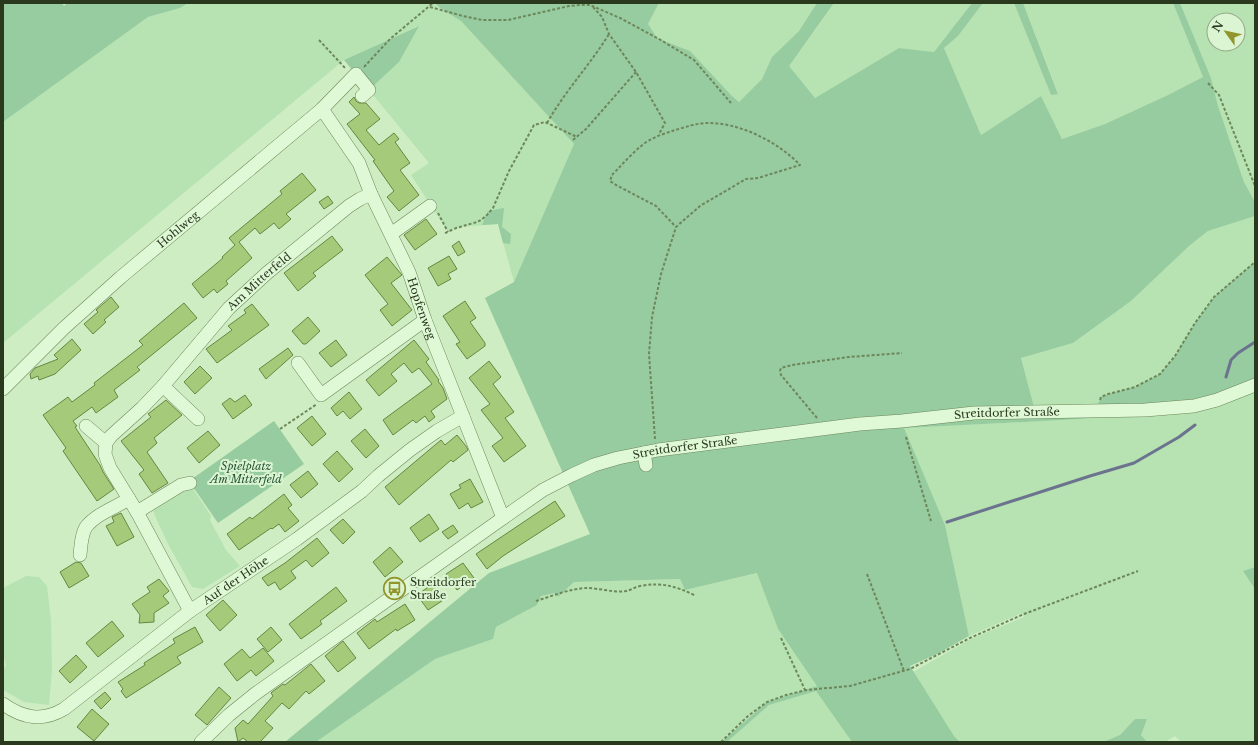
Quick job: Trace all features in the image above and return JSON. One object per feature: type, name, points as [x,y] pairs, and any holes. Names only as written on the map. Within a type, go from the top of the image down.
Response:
[{"type":"street","points":[[356,74],[369,90],[362,96]]},
{"type":"street","name":"Hohlweg","points":[[3,389],[64,328],[121,277],[322,109],[356,74]]},
{"type":"street","name":"Hopfenweg","points":[[322,109],[359,163],[371,194],[409,272],[426,320],[503,518]]},
{"type":"street","name":"Am Mitterfeld","points":[[106,443],[111,436],[142,408],[163,386],[216,322],[243,294],[349,206],[371,194]]},
{"type":"street","points":[[391,234],[430,206]]},
{"type":"street","points":[[298,363],[321,395],[426,320]]},
{"type":"street","name":"Streitdorfer Straße","points":[[201,742],[229,715],[255,694],[503,518],[543,490],[594,465],[618,458],[645,459],[656,445],[825,430],[974,413],[1145,410],[1194,406],[1217,400],[1235,388],[1255,385]]},
{"type":"street","points":[[163,386],[198,419]]},
{"type":"street","name":"Auf der Höhe","points":[[3,704],[15,712],[28,716],[43,716],[57,713],[190,611],[362,492],[378,476],[410,450],[437,431],[463,416]]},
{"type":"street","points":[[86,426],[106,443],[105,454],[107,460],[137,512],[190,611]]},
{"type":"street","points":[[137,512],[181,485],[190,482]]},
{"type":"street","points":[[80,555],[82,540],[86,528],[100,516],[129,499]]},
{"type":"path","points":[[319,40],[347,70],[356,74],[390,39],[433,3]]},
{"type":"path","points":[[430,7],[456,15],[482,20],[508,20],[569,6],[590,5],[620,18],[660,39],[694,60],[731,103]]},
{"type":"path","points":[[590,5],[602,17],[609,34],[636,72],[665,123],[659,136]]},
{"type":"path","points":[[547,123],[569,89],[602,46],[609,34]]},
{"type":"path","points":[[574,140],[596,118],[636,72]]},
{"type":"path","points":[[1208,83],[1219,95],[1255,186]]},
{"type":"path","points":[[445,233],[460,227],[478,223],[489,213],[495,204],[518,154],[534,126],[545,122],[577,137]]},
{"type":"path","points":[[656,445],[649,354],[652,317],[661,274],[676,227],[700,206],[746,179],[758,178],[800,165],[773,143],[732,126],[708,123],[697,124],[648,140],[612,175],[610,181],[656,206],[676,227]]},
{"type":"path","points":[[430,206],[435,208],[448,232]]},
{"type":"path","points":[[1096,411],[1101,397],[1135,387],[1160,374],[1175,356],[1195,323],[1214,297],[1255,262]]},
{"type":"path","points":[[825,430],[781,375],[781,368],[792,365],[849,357],[902,353]]},
{"type":"path","points":[[280,429],[316,405],[321,395]]},
{"type":"path","points":[[906,438],[931,521]]},
{"type":"path","points":[[721,742],[748,716],[767,702],[806,690],[850,686],[904,671],[937,656],[970,638],[1024,614],[1138,571]]},
{"type":"path","points":[[866,574],[904,671]]},
{"type":"path","points":[[536,601],[563,592],[586,588],[625,591],[653,585],[667,585],[682,589],[696,596]]},
{"type":"path","points":[[781,638],[805,690]]},
{"type":"green space","points":[[3,3],[62,3],[64,6],[67,3],[188,3],[180,8],[148,17],[3,122]]},
{"type":"green space","points":[[188,3],[435,3],[440,8],[461,21],[574,144],[514,282],[498,224],[460,227],[447,230],[411,175],[429,163],[369,90],[399,62],[418,26],[344,60],[3,343],[3,122],[148,17],[180,8]]},
{"type":"green space","points":[[435,3],[659,3],[648,24],[657,38],[690,51],[739,102],[762,79],[772,57],[799,31],[817,3],[834,3],[789,66],[815,98],[899,48],[934,52],[972,3],[983,3],[958,36],[944,48],[981,135],[1041,96],[1062,139],[1105,124],[1203,77],[1173,3],[1180,3],[1211,78],[1218,106],[1244,182],[1255,202],[1255,216],[1208,231],[1189,246],[1131,301],[1073,343],[1021,358],[1034,407],[1098,404],[1101,397],[1135,387],[1160,374],[1175,356],[1195,323],[1214,297],[1255,262],[1255,385],[1195,412],[904,428],[945,525],[969,636],[937,654],[910,666],[954,736],[960,742],[852,742],[816,691],[769,705],[727,742],[721,742],[767,702],[817,686],[778,629],[757,573],[685,590],[680,579],[574,582],[558,597],[555,593],[541,596],[537,605],[496,627],[493,639],[435,659],[316,742],[285,742],[489,573],[590,534],[485,298],[514,282],[574,144],[461,21],[440,8]]},
{"type":"green space","points":[[659,3],[817,3],[799,31],[772,57],[762,79],[739,102],[690,51],[657,38],[648,24]]},
{"type":"green space","points":[[834,3],[972,3],[934,52],[899,48],[815,98],[788,66]]},
{"type":"green space","points":[[983,3],[1014,3],[1051,95],[1058,93],[1023,3],[1173,3],[1203,77],[1105,124],[1062,139],[1041,96],[981,135],[944,48],[958,36]]},
{"type":"green space","points":[[1014,3],[1023,3],[1058,94],[1051,95]]},
{"type":"green space","points":[[1180,3],[1255,3],[1255,202],[1244,182],[1218,106],[1211,78]]},
{"type":"green space","points":[[419,26],[399,62],[369,90],[344,60]]},
{"type":"green space","points":[[504,208],[502,227],[511,234],[510,244],[503,243],[498,224],[482,225],[488,211]]},
{"type":"green space","points":[[1255,216],[1255,262],[1214,297],[1195,323],[1175,356],[1160,374],[1135,387],[1101,397],[1098,404],[1034,407],[1021,358],[1073,343],[1131,301],[1189,246],[1208,231]]},
{"type":"green space","points":[[1255,385],[1255,567],[1243,571],[1255,589],[1255,742],[1181,742],[1175,736],[1165,742],[1147,742],[1141,735],[1147,719],[1135,719],[1120,735],[1107,742],[960,742],[954,736],[913,672],[971,639],[1024,617],[1022,613],[969,636],[945,525],[903,428],[1194,412]]},
{"type":"green space","name":"Spielplatz Am Mitterfeld","points":[[274,421],[304,464],[218,523],[189,481]]},
{"type":"green space","points":[[190,484],[211,516],[210,520],[226,550],[240,566],[203,589],[192,587],[168,544],[152,506]]},
{"type":"green space","points":[[1255,567],[1255,589],[1243,571]]},
{"type":"green space","points":[[758,573],[778,629],[818,686],[767,702],[729,733],[721,742],[316,742],[435,659],[493,639],[496,627],[537,605],[541,596],[555,593],[558,597],[574,582],[680,579],[685,590]]},
{"type":"green space","points":[[26,576],[39,577],[47,586],[51,620],[52,671],[49,705],[24,702],[3,690],[3,669],[6,666],[3,652],[3,588]]},
{"type":"green space","points":[[816,691],[852,742],[727,742],[769,705]]},
{"type":"green space","points":[[1135,719],[1147,719],[1141,735],[1147,742],[1106,741],[1120,735]]},
{"type":"building","points":[[354,97],[359,103],[366,103],[380,119],[366,130],[379,145],[394,133],[399,139],[395,142],[410,163],[400,170],[419,195],[399,211],[387,197],[394,191],[373,161],[375,160],[347,124],[360,114],[349,102]]},
{"type":"building","points":[[302,173],[316,190],[286,214],[291,219],[279,229],[274,223],[260,234],[255,228],[239,242],[252,258],[226,281],[228,284],[217,293],[214,289],[203,298],[192,284],[223,258],[222,257],[235,245],[229,238],[282,194],[280,191]]},
{"type":"building","points":[[328,196],[333,203],[324,209],[319,202]]},
{"type":"building","points":[[426,219],[437,234],[415,250],[404,235]]},
{"type":"building","points":[[332,236],[343,250],[313,273],[316,276],[298,291],[284,273]]},
{"type":"building","points":[[459,241],[465,252],[458,256],[452,246]]},
{"type":"building","points":[[449,256],[457,269],[448,274],[451,279],[438,286],[428,268]]},
{"type":"building","points":[[387,257],[402,275],[391,283],[412,310],[392,326],[380,310],[388,304],[365,275]]},
{"type":"building","points":[[111,297],[119,307],[104,320],[106,322],[93,334],[84,324],[98,312],[96,310]]},
{"type":"building","points":[[465,301],[476,318],[470,322],[485,343],[485,346],[467,359],[456,344],[460,342],[443,316]]},
{"type":"building","points":[[184,303],[197,318],[137,367],[140,370],[114,390],[118,397],[96,413],[92,407],[73,421],[77,426],[75,427],[114,489],[97,501],[63,451],[66,448],[43,415],[68,397],[72,402],[95,385],[94,383],[143,345],[139,341]]},
{"type":"building","points":[[252,304],[269,325],[217,363],[206,349],[232,330],[228,326],[246,313],[244,310]]},
{"type":"building","points":[[308,317],[320,331],[306,344],[303,344],[292,331]]},
{"type":"building","points":[[72,339],[81,350],[55,374],[39,380],[38,376],[31,379],[30,374],[35,368],[58,359],[54,355]]},
{"type":"building","points":[[336,340],[347,355],[331,367],[319,353]]},
{"type":"building","points":[[414,340],[429,359],[426,362],[439,380],[438,381],[443,388],[447,399],[431,411],[435,417],[429,422],[425,416],[416,423],[413,420],[393,435],[383,420],[432,384],[419,368],[412,373],[404,363],[391,374],[397,381],[379,396],[366,380]]},
{"type":"building","points":[[288,348],[293,355],[266,379],[259,369]]},
{"type":"building","points":[[489,361],[501,377],[493,384],[514,412],[505,418],[526,446],[504,462],[492,446],[503,438],[481,410],[490,404],[469,378]]},
{"type":"building","points":[[200,366],[212,378],[195,394],[184,382]]},
{"type":"building","points":[[349,392],[362,409],[350,419],[343,411],[337,416],[331,408]]},
{"type":"building","points":[[245,395],[252,405],[233,419],[222,404],[230,398],[235,402]]},
{"type":"building","points":[[166,400],[182,415],[154,438],[157,443],[147,452],[168,483],[152,493],[139,474],[144,470],[121,441],[151,417],[148,414]]},
{"type":"building","points":[[312,416],[326,434],[312,446],[297,428]]},
{"type":"building","points":[[365,429],[379,446],[366,458],[351,441]]},
{"type":"building","points":[[208,431],[220,445],[199,463],[187,448]]},
{"type":"building","points":[[457,435],[468,450],[453,462],[451,460],[399,505],[385,487],[441,440],[445,445]]},
{"type":"building","points":[[337,451],[353,469],[339,482],[323,464]]},
{"type":"building","points":[[308,471],[318,484],[301,498],[290,485]]},
{"type":"building","points":[[470,479],[483,502],[471,508],[468,503],[459,509],[450,494],[461,488],[459,485]]},
{"type":"building","points":[[284,494],[292,505],[288,508],[299,521],[285,532],[279,524],[239,550],[227,534],[250,517],[252,519]]},
{"type":"building","points":[[555,501],[565,516],[503,556],[487,569],[476,554]]},
{"type":"building","points":[[121,513],[134,537],[117,546],[106,526],[114,522],[112,517]]},
{"type":"building","points":[[429,514],[439,529],[420,542],[410,528]]},
{"type":"building","points":[[343,519],[355,532],[343,544],[330,530]]},
{"type":"building","points":[[453,525],[458,532],[448,539],[442,532]]},
{"type":"building","points":[[317,538],[329,553],[312,567],[306,560],[291,571],[296,578],[280,590],[275,582],[268,586],[262,578],[285,563]]},
{"type":"building","points":[[390,547],[403,562],[385,577],[373,562]]},
{"type":"building","points":[[76,562],[81,563],[89,576],[69,588],[60,572]]},
{"type":"building","points":[[463,563],[474,578],[457,590],[446,574]]},
{"type":"building","points":[[159,579],[169,591],[163,596],[169,603],[154,613],[154,622],[139,623],[140,615],[132,604],[150,592],[147,587]]},
{"type":"building","points":[[434,583],[445,599],[428,610],[417,595]]},
{"type":"building","points":[[336,587],[347,601],[320,621],[322,624],[301,639],[289,624]]},
{"type":"building","points":[[223,600],[237,615],[220,631],[206,615]]},
{"type":"building","points":[[405,604],[415,620],[397,631],[396,629],[369,649],[357,633],[375,619],[377,622]]},
{"type":"building","points":[[112,621],[124,636],[98,657],[86,643]]},
{"type":"building","points":[[195,627],[203,642],[177,657],[181,663],[126,698],[121,691],[123,689],[118,682],[145,665],[144,663],[175,643],[173,639]]},
{"type":"building","points":[[271,627],[282,640],[268,652],[257,639]]},
{"type":"building","points":[[343,641],[356,658],[338,672],[325,656]]},
{"type":"building","points":[[263,648],[274,661],[256,676],[251,670],[237,681],[224,664],[242,649],[250,658]]},
{"type":"building","points":[[76,655],[87,667],[70,683],[59,671]]},
{"type":"building","points":[[311,664],[325,681],[309,694],[306,691],[289,709],[282,703],[265,721],[273,728],[260,742],[248,742],[243,738],[238,742],[235,728],[243,720],[248,724],[273,696],[271,693],[272,692],[283,684],[285,685]]},
{"type":"building","points":[[219,687],[231,698],[207,725],[195,715]]},
{"type":"building","points":[[105,692],[111,699],[101,709],[94,701]]},
{"type":"building","points":[[92,709],[109,724],[94,741],[77,727]]},
{"type":"waterway","points":[[1226,377],[1231,360],[1238,353],[1255,342]]},
{"type":"waterway","points":[[947,522],[1134,463],[1179,437],[1195,425]]},
{"type":"place","name":"Streitdorfer Straße","points":[[395,588]]}]
